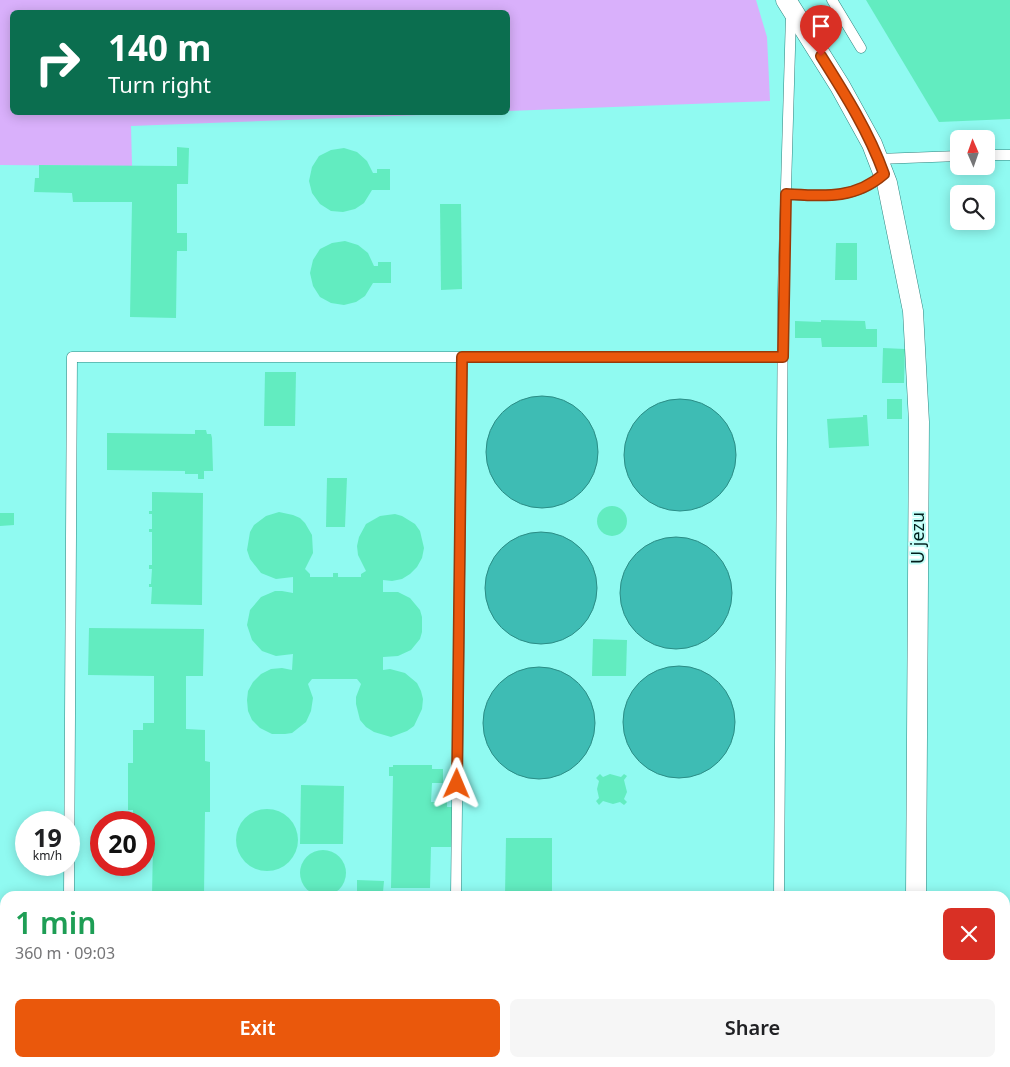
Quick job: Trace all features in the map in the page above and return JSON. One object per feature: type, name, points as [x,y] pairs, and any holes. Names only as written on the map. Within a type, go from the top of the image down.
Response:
[{"type":"street","name":"U jezu","points":[[789,5],[840,86],[872,144],[883,172],[913,311],[919,422],[916,891]]},
{"type":"lane","points":[[832,0],[860,48]]},
{"type":"lane","points":[[779,891],[783,357],[789,5]]},
{"type":"lane","points":[[995,155],[1010,155]]},
{"type":"lane","points":[[786,194],[828,196],[852,193],[872,184],[883,172],[950,158]]},
{"type":"lane","points":[[70,891],[72,357],[783,357]]},
{"type":"lane","points":[[456,891],[462,357]]},
{"type":"shaded area","points":[[0,0],[756,0],[767,37],[770,101],[510,111],[510,10],[10,10],[10,115],[422,115],[131,126],[132,166],[0,165]]},
{"type":"water","points":[[542,396],[563,401],[581,413],[593,431],[598,452],[593,473],[581,491],[563,503],[542,508],[521,503],[503,491],[491,473],[486,452],[491,431],[503,413],[521,401]]},
{"type":"water","points":[[680,399],[701,404],[719,416],[731,434],[736,455],[731,476],[719,494],[701,506],[680,511],[659,506],[641,494],[629,476],[624,455],[629,434],[641,416],[659,404]]},
{"type":"water","points":[[541,532],[562,537],[580,549],[592,567],[597,588],[592,609],[580,627],[562,639],[541,644],[520,639],[502,627],[490,609],[485,588],[490,567],[502,549],[520,537]]},
{"type":"water","points":[[676,537],[697,542],[715,554],[727,572],[732,593],[727,614],[715,632],[697,644],[676,649],[655,644],[637,632],[625,614],[620,593],[625,572],[637,554],[655,542]]},
{"type":"water","points":[[679,666],[700,671],[718,683],[730,701],[735,722],[730,743],[718,761],[700,773],[679,778],[658,773],[640,761],[628,743],[623,722],[628,701],[640,683],[658,671]]},
{"type":"water","points":[[539,667],[560,672],[578,684],[590,702],[595,723],[590,744],[578,762],[560,774],[539,779],[518,774],[500,762],[488,744],[483,723],[488,702],[500,684],[518,672]]},
{"type":"building","points":[[866,0],[1010,0],[1010,119],[939,122]]},
{"type":"building","points":[[177,147],[189,148],[188,184],[177,184],[177,233],[187,233],[187,251],[177,251],[176,318],[130,317],[132,202],[73,202],[72,193],[34,192],[35,178],[39,178],[39,165],[177,166]]},
{"type":"building","points":[[344,148],[357,152],[367,161],[373,173],[377,173],[377,169],[390,169],[390,190],[372,190],[364,203],[355,209],[343,212],[331,211],[320,204],[312,193],[309,181],[312,167],[319,156],[331,150]]},
{"type":"building","points":[[440,204],[461,204],[462,289],[441,290]]},
{"type":"building","points":[[345,241],[358,245],[368,253],[374,266],[378,266],[378,262],[391,262],[391,283],[373,283],[365,296],[356,302],[344,305],[331,303],[320,297],[313,286],[310,273],[313,260],[320,249],[332,243]]},
{"type":"building","points":[[836,243],[857,243],[857,280],[835,280]]},
{"type":"building","points":[[821,320],[865,321],[866,329],[877,329],[877,347],[822,347],[821,338],[795,338],[795,321],[821,322]]},
{"type":"building","points":[[883,348],[905,349],[904,383],[882,383]]},
{"type":"building","points":[[265,372],[296,372],[295,426],[264,426]]},
{"type":"building","points":[[887,399],[902,399],[902,419],[887,419]]},
{"type":"building","points":[[863,415],[867,415],[869,446],[829,448],[827,419],[863,417]]},
{"type":"building","points":[[195,430],[206,430],[207,434],[211,434],[212,438],[213,471],[204,471],[204,479],[198,479],[198,474],[185,474],[185,471],[107,470],[107,433],[195,434]]},
{"type":"building","points":[[327,478],[347,478],[345,527],[326,527]]},
{"type":"building","points":[[152,492],[203,493],[202,605],[151,604],[152,587],[149,587],[149,584],[151,584],[152,569],[149,569],[149,565],[152,565],[152,532],[149,532],[149,529],[152,529],[152,514],[149,514],[149,511],[152,511]]},
{"type":"building","points":[[612,506],[623,510],[627,521],[623,532],[612,536],[601,532],[597,521],[601,510]]},
{"type":"building","points":[[279,512],[300,518],[312,535],[313,553],[305,569],[310,574],[310,577],[333,577],[333,573],[338,573],[338,577],[361,577],[361,574],[366,571],[358,555],[359,537],[366,524],[380,516],[395,514],[402,516],[415,524],[420,531],[424,548],[422,558],[417,567],[402,579],[383,580],[383,592],[398,592],[410,598],[420,610],[422,617],[420,639],[411,650],[398,656],[383,657],[383,670],[390,669],[405,673],[417,683],[421,691],[423,699],[422,709],[414,726],[407,731],[391,737],[374,732],[366,727],[360,720],[356,704],[356,697],[361,684],[357,679],[312,679],[308,684],[313,698],[311,711],[306,722],[292,733],[272,734],[260,728],[252,720],[248,711],[247,700],[248,691],[253,682],[261,674],[271,669],[282,668],[292,670],[293,654],[276,656],[262,651],[252,640],[247,625],[250,610],[261,597],[275,591],[293,593],[293,577],[276,579],[261,573],[250,559],[247,550],[250,532],[254,525],[266,516]]},
{"type":"building","points":[[0,513],[14,513],[14,525],[0,526]]},
{"type":"building","points":[[89,628],[204,629],[203,676],[186,676],[186,729],[205,730],[205,761],[210,762],[210,812],[205,812],[204,891],[152,891],[152,876],[155,876],[155,811],[128,810],[128,763],[133,763],[133,730],[143,730],[143,723],[154,723],[154,676],[88,675]]},
{"type":"building","points":[[593,639],[627,640],[626,676],[592,676]]},
{"type":"building","points":[[393,765],[432,765],[432,769],[443,769],[443,783],[432,783],[431,802],[447,802],[447,807],[454,807],[454,847],[431,847],[430,888],[391,888],[393,776],[389,776],[389,767],[393,767]]},
{"type":"building","points":[[600,774],[603,777],[610,774],[621,777],[624,774],[627,776],[624,780],[627,792],[624,799],[627,802],[624,805],[620,802],[613,804],[603,801],[599,805],[596,801],[599,798],[597,789],[599,781],[596,778]]},
{"type":"building","points":[[301,785],[344,786],[343,844],[300,844]]},
{"type":"building","points":[[267,809],[279,811],[289,818],[296,828],[298,840],[296,852],[289,862],[279,869],[267,871],[255,869],[245,862],[238,852],[236,840],[238,828],[245,818],[255,811]]},
{"type":"building","points":[[506,838],[552,838],[552,891],[505,891]]},
{"type":"building","points":[[318,850],[328,850],[336,854],[346,868],[346,878],[337,891],[309,891],[300,878],[300,868],[304,860]]},
{"type":"building","points":[[357,880],[384,881],[383,891],[357,891]]},
{"type":"route","points":[[457,784],[462,357],[783,357],[786,194],[822,196],[852,193],[872,184],[884,174],[872,144],[821,56]]}]
